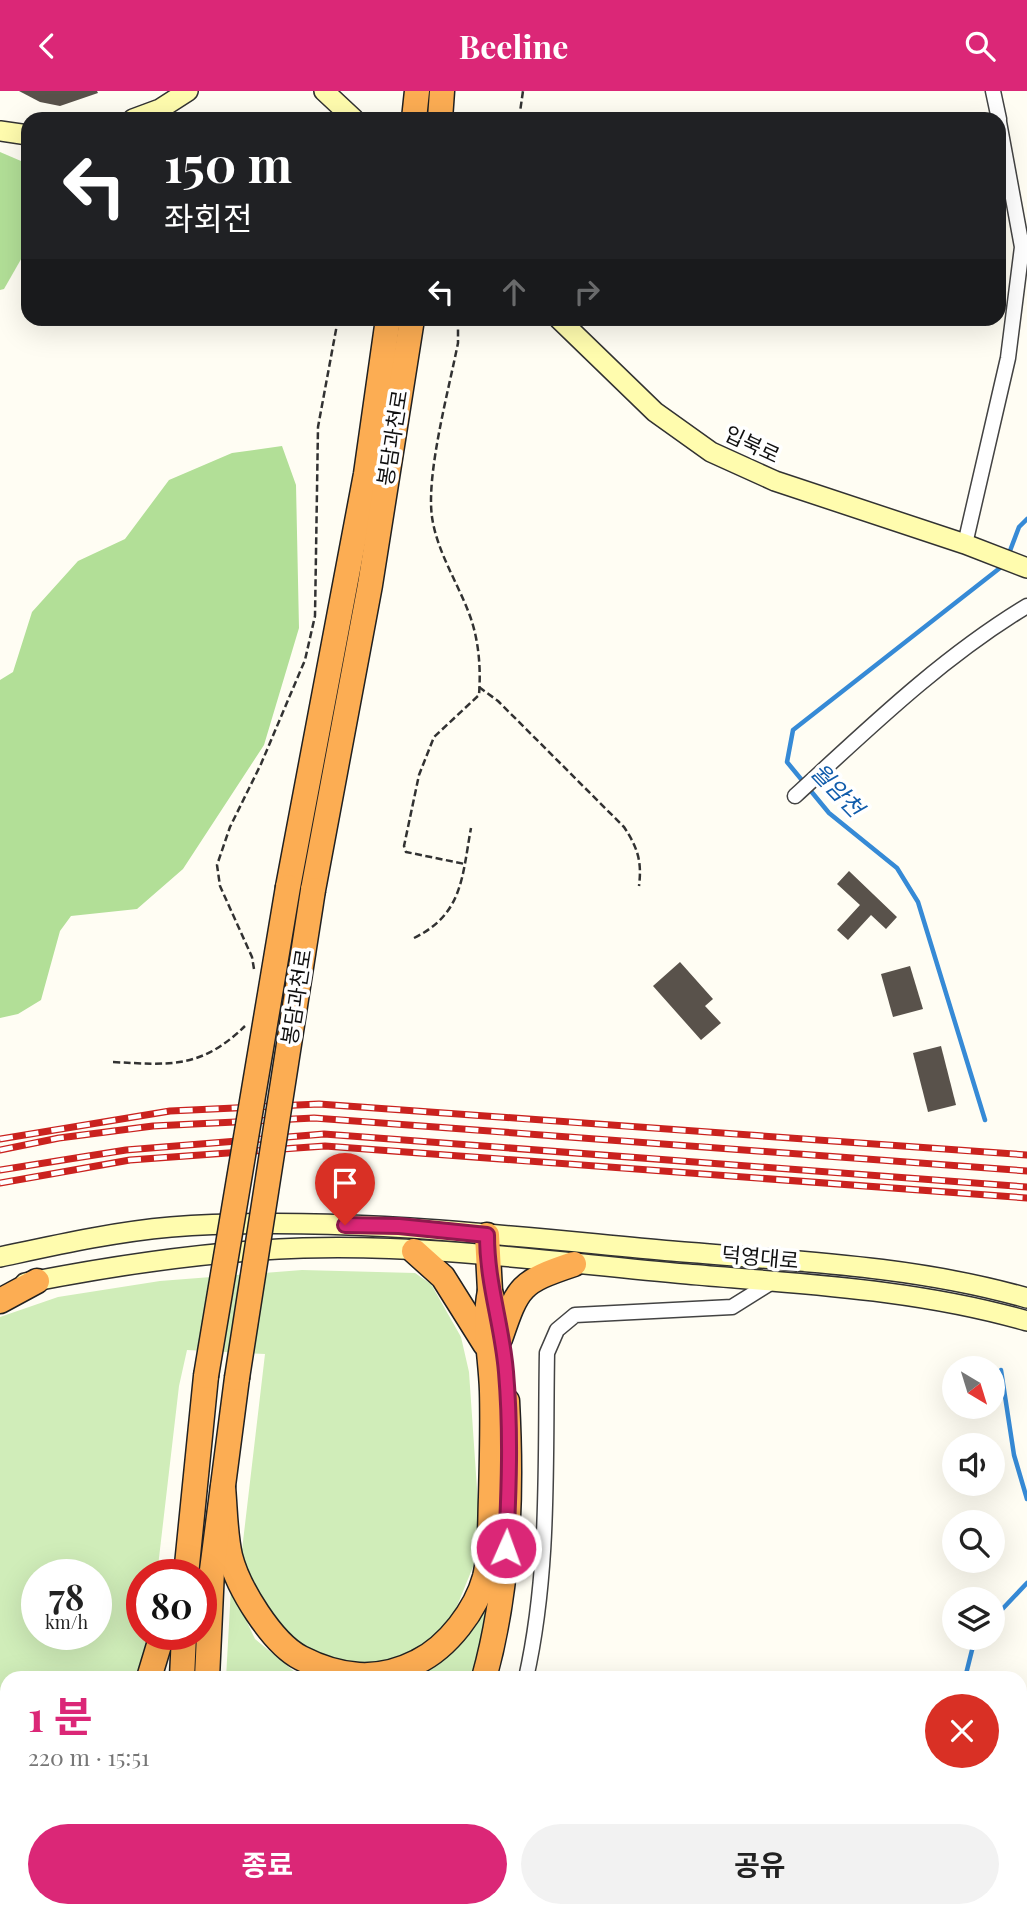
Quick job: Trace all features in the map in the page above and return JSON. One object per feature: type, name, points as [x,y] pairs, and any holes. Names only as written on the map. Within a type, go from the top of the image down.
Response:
[{"type":"highway","points":[[415,112],[417,91]]},
{"type":"highway","name":"봉담과천로","points":[[187,1559],[206,1376],[288,887],[366,474],[387,326]]},
{"type":"highway","name":"봉담과천로","points":[[207,1671],[212,1570],[237,1378],[313,890],[370,585],[411,326]]},
{"type":"highway","points":[[486,1671],[497,1626],[506,1548],[510,1455],[506,1370],[485,1317],[490,1291],[487,1246]]},
{"type":"highway","points":[[414,1251],[443,1277],[494,1344]]},
{"type":"highway","points":[[401,1671],[425,1659],[451,1638],[485,1578],[491,1479],[494,1344],[523,1286],[534,1277],[574,1264]]},
{"type":"highway","points":[[0,1301],[37,1281]]},
{"type":"highway","points":[[223,1487],[230,1556],[247,1595],[268,1628],[294,1655],[326,1671]]},
{"type":"highway","points":[[183,1559],[187,1544]]},
{"type":"highway","points":[[151,1671],[157,1650]]},
{"type":"highway","points":[[182,1671],[183,1650]]},
{"type":"street","points":[[152,112],[188,91]]},
{"type":"street","points":[[324,91],[346,112]]},
{"type":"street","points":[[993,91],[997,112]]},
{"type":"street","points":[[0,131],[21,134]]},
{"type":"street","points":[[965,544],[1008,358],[1022,247],[1006,159]]},
{"type":"street","name":"입북로","points":[[566,326],[655,412],[711,452],[775,481],[965,544],[1027,568]]},
{"type":"street","points":[[795,796],[896,703],[970,643],[1027,606]]},
{"type":"street","points":[[0,1258],[74,1240],[171,1227],[291,1224],[399,1226],[487,1246]]},
{"type":"street","points":[[0,1288],[173,1259],[302,1248],[414,1251],[487,1246]]},
{"type":"street","name":"덕영대로","points":[[487,1246],[574,1264],[921,1299],[987,1309],[1027,1321]]},
{"type":"street","name":"덕영대로","points":[[487,1246],[872,1268],[990,1287],[1027,1298]]},
{"type":"street","points":[[528,1671],[535,1638],[547,1522],[547,1353],[557,1330],[575,1315],[732,1307],[772,1282]]},
{"type":"path","points":[[520,112],[523,91]]},
{"type":"path","points":[[256,977],[252,957],[220,886],[217,865],[230,827],[261,764],[308,649],[315,616],[318,427],[337,326]]},
{"type":"path","points":[[458,326],[458,343],[430,491],[432,518],[442,555],[470,618],[481,671],[479,695],[434,737],[426,753],[404,846],[406,852],[414,855],[465,864]]},
{"type":"path","points":[[479,687],[498,701],[624,827],[636,844],[642,864],[639,886]]},
{"type":"path","points":[[414,938],[431,930],[451,911],[457,898],[471,828]]},
{"type":"path","points":[[113,1062],[182,1065],[201,1058],[248,1024]]},
{"type":"green space","points":[[0,152],[21,161],[21,259],[4,289],[0,290]]},
{"type":"green space","points":[[282,446],[296,485],[299,628],[264,745],[183,869],[137,909],[71,916],[60,931],[41,1000],[18,1014],[0,1018],[0,680],[13,672],[32,612],[78,561],[125,539],[169,480],[232,453]]},
{"type":"green space","points":[[302,1270],[415,1273],[431,1284],[461,1337],[469,1372],[481,1547],[453,1616],[430,1641],[410,1656],[343,1669],[286,1639],[249,1590],[242,1550],[265,1354],[187,1350],[179,1386],[159,1559],[126,1559],[126,1650],[145,1650],[140,1671],[0,1671],[0,1317],[58,1297],[160,1281]]},
{"type":"green space","points":[[494,1575],[475,1671],[427,1671],[450,1652]]},
{"type":"green space","points":[[231,1588],[255,1639],[294,1671],[226,1671]]},
{"type":"building","points":[[19,91],[98,93],[60,106],[40,102]]},
{"type":"building","points":[[849,871],[897,917],[886,929],[871,915],[848,940],[837,930],[860,905],[837,884]]},
{"type":"building","points":[[680,962],[713,999],[705,1006],[721,1023],[701,1040],[653,986]]},
{"type":"building","points":[[910,966],[923,1009],[893,1017],[881,974]]},
{"type":"building","points":[[941,1046],[956,1105],[928,1112],[913,1053]]},
{"type":"waterway","name":"월암천","points":[[1008,556],[1019,527],[1027,519]]},
{"type":"waterway","name":"월암천","points":[[985,1120],[918,902],[897,868],[829,813],[787,762],[793,730],[1005,564]]},
{"type":"waterway","name":"월암천","points":[[1005,1396],[1014,1455],[1027,1499]]},
{"type":"waterway","name":"월암천","points":[[1005,1606],[1027,1583]]},
{"type":"waterway","name":"월암천","points":[[967,1671],[972,1650]]},
{"type":"railway","points":[[0,1139],[170,1111],[319,1104],[1027,1155]]},
{"type":"railway","points":[[0,1150],[59,1138],[153,1126],[314,1118],[1027,1171]]},
{"type":"railway","points":[[0,1170],[126,1150],[324,1134],[1027,1187]]},
{"type":"railway","points":[[0,1183],[130,1160],[325,1146],[1027,1198]]},
{"type":"route","points":[[345,1225],[399,1226],[487,1235],[490,1291],[506,1370],[510,1455],[506,1548]]}]
